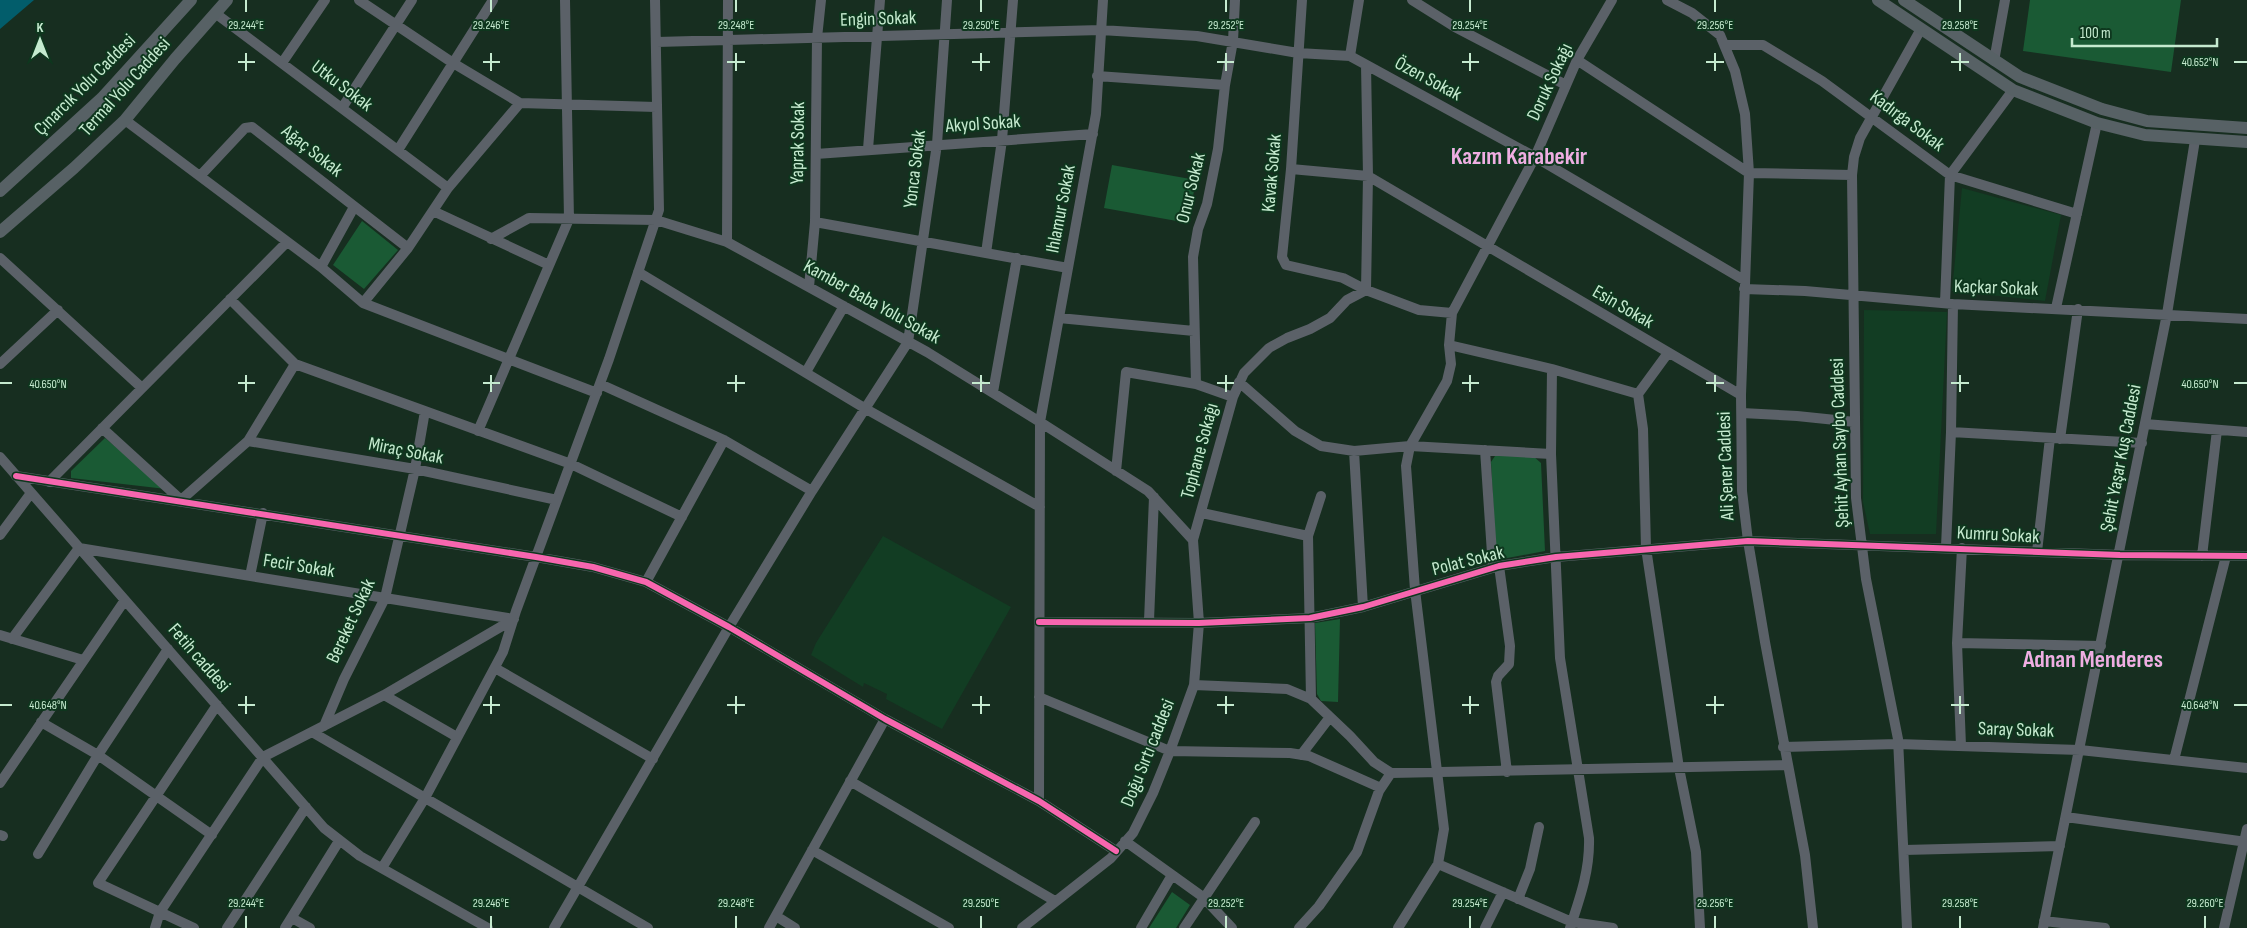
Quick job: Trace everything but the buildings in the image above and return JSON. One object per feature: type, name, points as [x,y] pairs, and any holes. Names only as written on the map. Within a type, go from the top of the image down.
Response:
[{"type":"main road","name":"Çınarcık Yolu Caddesi","points":[[0,191],[102,98],[191,0]]},
{"type":"main road","name":"Termal Yolu Caddesi","points":[[0,232],[74,168],[125,120],[174,59],[227,0]]},
{"type":"main road","points":[[1878,0],[2013,90],[2097,123],[2145,135],[2195,140],[2247,142]]},
{"type":"main road","points":[[1904,0],[2020,77],[2102,109],[2147,121],[2247,128]]},
{"type":"main road","points":[[2195,140],[2196,125]]},
{"type":"street","points":[[282,63],[325,0]]},
{"type":"street","points":[[359,0],[453,62],[520,103],[656,107]]},
{"type":"street","points":[[342,108],[412,0]]},
{"type":"street","points":[[398,150],[493,0]]},
{"type":"street","points":[[478,431],[569,219],[565,0]]},
{"type":"street","points":[[382,868],[425,798],[503,652],[599,388],[656,220],[659,210],[655,0]]},
{"type":"street","points":[[727,242],[728,0]]},
{"type":"street","name":"Yaprak Sokak","points":[[809,287],[815,222],[817,38],[821,0]]},
{"type":"street","points":[[868,149],[880,0]]},
{"type":"street","name":"Yonca Sokak","points":[[908,342],[936,144],[947,0]]},
{"type":"street","points":[[986,253],[1002,140],[1013,0]]},
{"type":"street","name":"Ihlamur Sokak","points":[[1039,801],[1040,422],[1096,114],[1103,0]]},
{"type":"street","name":"Onur Sokak","points":[[1196,384],[1193,257],[1198,228],[1208,204],[1218,149],[1225,85],[1233,41],[1235,0]]},
{"type":"street","name":"Kavak Sokak","points":[[1302,0],[1291,169],[1282,257],[1286,265],[1343,278],[1366,290]]},
{"type":"street","points":[[1350,56],[1359,0]]},
{"type":"street","points":[[1412,0],[1455,27],[1566,85]]},
{"type":"street","name":"Doruk Sokağı","points":[[1452,313],[1536,156],[1577,60],[1612,0]]},
{"type":"street","name":"Ali Şener Caddesi","points":[[1667,0],[1692,13],[1720,35],[1735,71],[1745,114],[1749,173],[1741,396],[1742,491],[1748,541],[1783,747],[1805,855],[1813,928]]},
{"type":"street","points":[[1994,61],[2006,0]]},
{"type":"street","name":"Utku Sokak","points":[[215,13],[448,188]]},
{"type":"street","name":"Şehit Ayhan Saybo Caddesi","points":[[1908,928],[1898,744],[1866,579],[1856,498],[1852,175],[1854,157],[1860,138],[1921,29]]},
{"type":"street","name":"Engin Sokak","points":[[657,42],[1101,30],[1233,41]]},
{"type":"street","name":"Özen Sokak","points":[[1233,41],[1298,53],[1350,56],[1536,156],[1744,285]]},
{"type":"street","name":"Kadırga Sokak","points":[[1724,45],[1764,45],[1871,116],[1950,175],[2077,214]]},
{"type":"street","points":[[1577,60],[1749,173],[1852,175]]},
{"type":"street","points":[[1366,65],[1368,176],[1366,290],[1419,310],[1452,313],[1449,345],[1451,364],[1447,382],[1410,446],[1406,466],[1415,590],[1444,828],[1438,864],[1398,928]]},
{"type":"street","points":[[1098,76],[1225,85]]},
{"type":"street","points":[[1946,547],[1951,432],[1949,304],[1950,175],[2013,90]]},
{"type":"street","points":[[363,303],[408,248],[448,188],[520,103]]},
{"type":"street","points":[[125,120],[321,267],[363,303],[509,360],[599,388],[724,440],[812,491]]},
{"type":"street","points":[[2056,308],[2097,123]]},
{"type":"street","name":"Ağaç Sokak","points":[[200,176],[245,128],[252,128],[408,248]]},
{"type":"street","name":"Akyol Sokak","points":[[816,154],[1093,134]]},
{"type":"street","name":"Şehit Yaşar Kuş Caddesi","points":[[2044,924],[2146,424],[2167,314],[2195,140]]},
{"type":"street","points":[[1291,169],[1368,176]]},
{"type":"street","name":"Esin Sokak","points":[[1368,176],[1741,396]]},
{"type":"street","points":[[321,267],[354,206]]},
{"type":"street","points":[[432,211],[548,265]]},
{"type":"street","name":"Kamber Baba Yolu Sokak","points":[[491,239],[529,218],[656,220],[727,242],[908,342],[993,392],[1116,470],[1154,496],[1193,540]]},
{"type":"street","points":[[815,222],[1068,268]]},
{"type":"street","points":[[49,482],[287,242]]},
{"type":"street","points":[[0,258],[142,388]]},
{"type":"street","points":[[993,392],[1017,258]]},
{"type":"street","points":[[638,272],[866,409],[1040,507]]},
{"type":"street","name":"Kaçkar Sokak","points":[[1744,285],[1949,304],[2247,319]]},
{"type":"street","name":"Tophane Sokağı","points":[[1193,540],[1233,397],[1244,373],[1269,348],[1330,318],[1346,300],[1366,290]]},
{"type":"street","points":[[230,299],[295,364],[571,464],[682,517]]},
{"type":"street","points":[[806,372],[844,306]]},
{"type":"street","points":[[2036,552],[2078,309]]},
{"type":"street","points":[[0,364],[58,310]]},
{"type":"street","points":[[1058,318],[1194,331]]},
{"type":"street","points":[[554,928],[729,627],[812,491],[908,342]]},
{"type":"street","points":[[1449,345],[1552,369],[1638,394]]},
{"type":"street","points":[[1668,353],[1638,394],[1643,429],[1646,548],[1679,768],[1696,852],[1700,928]]},
{"type":"street","points":[[181,500],[248,441],[295,364]]},
{"type":"street","points":[[1552,369],[1551,454],[1560,658],[1589,838],[1590,856],[1585,881],[1571,925]]},
{"type":"street","points":[[1116,470],[1126,372],[1196,384],[1233,397]]},
{"type":"street","points":[[1239,382],[1295,431],[1320,446],[1354,451],[1410,446],[1551,454]]},
{"type":"street","name":"Bereket Sokak","points":[[324,726],[344,679],[385,598],[415,469],[424,411]]},
{"type":"street","points":[[1742,413],[1855,422]]},
{"type":"street","points":[[2146,424],[2247,432]]},
{"type":"street","points":[[102,428],[181,500]]},
{"type":"street","points":[[2202,556],[2217,430]]},
{"type":"street","points":[[1951,432],[2142,443]]},
{"type":"street","points":[[646,582],[724,440]]},
{"type":"street","name":"Miraç Sokak","points":[[248,441],[415,469],[557,500]]},
{"type":"street","points":[[1485,450],[1496,567],[1510,646],[1509,664],[1498,676],[1496,682],[1507,772]]},
{"type":"street","points":[[1354,451],[1363,607]]},
{"type":"street","name":"Fetih caddesi","points":[[0,457],[324,828],[338,841],[382,868],[488,928]]},
{"type":"street","points":[[16,476],[181,500],[536,557],[593,567],[646,582],[729,627],[885,719],[1039,801],[1116,851]]},
{"type":"street","points":[[0,535],[31,493]]},
{"type":"street","points":[[1149,621],[1154,496]]},
{"type":"street","points":[[1311,700],[1308,536],[1321,496]]},
{"type":"street","points":[[250,576],[263,513]]},
{"type":"street","points":[[1202,513],[1308,536]]},
{"type":"street","name":"Doğu Sırtı caddesi","points":[[1022,928],[1116,851],[1133,833],[1153,793],[1194,685],[1199,623],[1193,540]]},
{"type":"street","name":"Polat Sokak","points":[[1039,622],[1149,621],[1199,623],[1310,618],[1363,607],[1496,567],[1556,557],[1748,541]]},
{"type":"street","name":"Kumru Sokak","points":[[1748,541],[2120,555],[2247,556]]},
{"type":"street","points":[[12,639],[79,548]]},
{"type":"street","name":"Fecir Sokak","points":[[79,548],[514,619]]},
{"type":"street","points":[[1961,746],[1957,643],[1962,548]]},
{"type":"street","points":[[2174,760],[2226,556]]},
{"type":"street","points":[[0,783],[125,600]]},
{"type":"street","points":[[155,928],[160,912],[263,757],[384,695],[514,619]]},
{"type":"street","points":[[0,635],[83,660]]},
{"type":"street","points":[[1957,643],[2101,646]]},
{"type":"street","points":[[38,854],[98,755],[168,649]]},
{"type":"street","points":[[495,668],[653,759]]},
{"type":"street","points":[[1194,685],[1287,689],[1311,700],[1330,716],[1374,762],[1391,773],[1787,765]]},
{"type":"street","points":[[384,695],[458,737]]},
{"type":"street","points":[[1039,697],[1170,751],[1290,753],[1309,756],[1381,788]]},
{"type":"street","points":[[194,928],[98,884],[217,705]]},
{"type":"street","points":[[1301,755],[1330,716]]},
{"type":"street","points":[[769,928],[885,719]]},
{"type":"street","points":[[41,722],[98,755],[212,835]]},
{"type":"street","points":[[312,732],[648,928]]},
{"type":"street","name":"Saray Sokak","points":[[1783,747],[1898,744],[2080,750],[2247,768]]},
{"type":"street","points":[[1299,928],[1319,906],[1357,852],[1381,788],[1391,773]]},
{"type":"street","points":[[850,781],[1055,901]]},
{"type":"street","points":[[228,928],[306,807]]},
{"type":"street","points":[[2066,818],[2245,842]]},
{"type":"street","points":[[1184,928],[1256,822]]},
{"type":"street","points":[[1518,899],[1530,869],[1539,827]]},
{"type":"street","points":[[2224,928],[2247,829]]},
{"type":"street","points":[[285,928],[338,841]]},
{"type":"street","points":[[1125,841],[1203,898],[1232,928]]},
{"type":"street","points":[[1904,850],[2060,846]]},
{"type":"street","points":[[812,850],[949,928]]},
{"type":"street","points":[[1438,864],[1503,892],[1571,925],[1612,928]]},
{"type":"street","points":[[1141,928],[1172,876]]},
{"type":"street","points":[[1485,928],[1503,892]]},
{"type":"street","points":[[776,916],[795,928]]},
{"type":"street","points":[[292,918],[310,928]]},
{"type":"street","points":[[2044,924],[2105,928]]},
{"type":"shaded area","points":[[2030,0],[2181,0],[2171,72],[2023,51]]},
{"type":"shaded area","points":[[1112,165],[1196,180],[1188,223],[1104,208]]},
{"type":"shaded area","points":[[1962,188],[2061,215],[2045,301],[1952,291]]},
{"type":"shaded area","points":[[362,221],[398,250],[364,289],[333,265]]},
{"type":"shaded area","points":[[1864,310],[1947,312],[1936,534],[1870,534],[1863,502]]},
{"type":"shaded area","points":[[105,438],[166,489],[71,478],[71,471]]},
{"type":"shaded area","points":[[1495,456],[1533,456],[1541,463],[1545,551],[1502,559],[1498,559],[1496,556],[1491,462]]},
{"type":"shaded area","points":[[883,536],[1011,607],[942,729],[886,699],[887,694],[864,683],[863,687],[811,655],[816,643]]},
{"type":"shaded area","points":[[1340,619],[1338,702],[1321,701],[1317,694],[1315,623]]},
{"type":"shaded area","points":[[1172,892],[1190,905],[1176,928],[1149,928]]},
{"type":"water","points":[[0,0],[34,0],[0,29]]},
{"type":"cycle path","points":[[16,476],[536,557],[593,567],[646,582],[729,627],[885,719],[1039,801],[1116,851]]},
{"type":"cycle path","points":[[1039,622],[1199,623],[1310,618],[1363,607],[1499,566],[1556,557],[1748,541],[2120,555],[2247,556]]},
{"type":"district","name":"Kazım Karabekir","points":[[1519,156]]},
{"type":"district","name":"Adnan Menderes","points":[[2093,659]]}]
